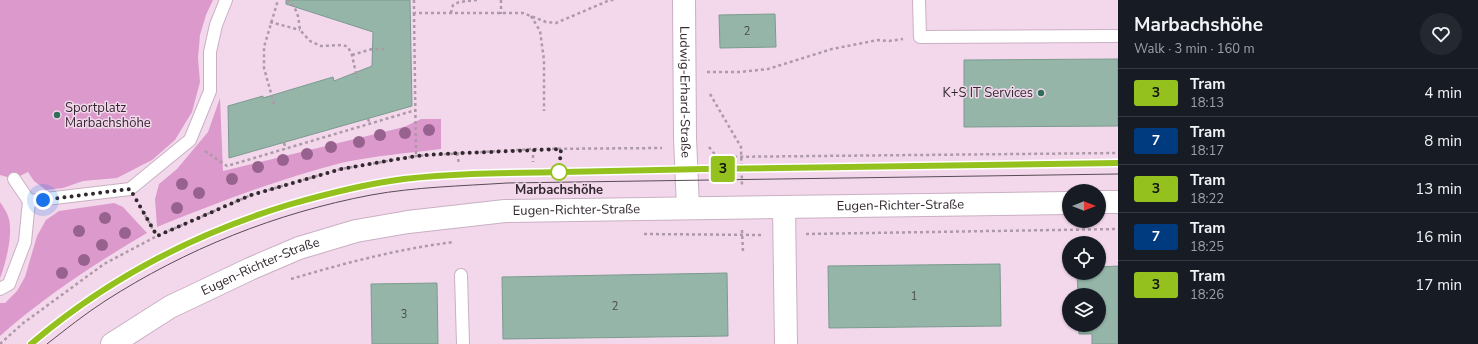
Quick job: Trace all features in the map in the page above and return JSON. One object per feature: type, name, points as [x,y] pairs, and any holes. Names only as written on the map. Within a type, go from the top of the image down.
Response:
[{"type":"main road","name":"Ludwig-Erhard-Straße","points":[[684,0],[688,208]]},
{"type":"main road","points":[[1106,202],[1118,202]]},
{"type":"main road","name":"Eugen-Richter-Straße","points":[[112,344],[170,307],[250,269],[299,248],[356,231],[441,217],[505,211],[1062,203]]},
{"type":"main road","points":[[784,208],[786,344]]},
{"type":"lane","points":[[29,201],[130,189],[190,140],[210,91],[210,52],[216,25],[226,0]]},
{"type":"lane","points":[[919,0],[920,37],[1118,36]]},
{"type":"lane","points":[[0,289],[9,284],[25,242],[29,201],[14,179]]},
{"type":"lane","points":[[461,275],[463,344]]},
{"type":"path","points":[[274,104],[264,68],[264,47],[270,22],[278,0]]},
{"type":"path","points":[[287,0],[294,6],[298,16],[300,30]]},
{"type":"path","points":[[414,0],[416,156]]},
{"type":"path","points":[[451,13],[453,5],[459,2],[477,0]]},
{"type":"path","points":[[501,0],[501,14]]},
{"type":"path","points":[[414,13],[523,13],[546,22],[556,23],[610,0],[616,0]]},
{"type":"path","points":[[531,16],[540,31],[544,60],[544,111]]},
{"type":"path","points":[[270,22],[300,30],[310,41],[321,46],[343,45],[348,47],[352,55],[357,78]]},
{"type":"path","points":[[685,73],[740,72],[768,69],[832,49],[878,40],[889,41]]},
{"type":"path","points":[[352,55],[372,49],[386,49]]},
{"type":"path","points":[[709,65],[710,72]]},
{"type":"path","points":[[710,88],[710,96],[741,147],[743,252]]},
{"type":"path","points":[[190,140],[227,166],[416,110]]},
{"type":"path","points":[[368,119],[370,124]]},
{"type":"path","points":[[284,142],[286,149]]},
{"type":"path","points":[[0,344],[22,324],[104,264],[157,236],[251,195],[341,169],[416,156],[533,149],[710,147],[717,157],[1118,153]]},
{"type":"path","points":[[533,149],[533,162]]},
{"type":"path","points":[[456,153],[458,164]]},
{"type":"path","points":[[130,189],[157,236]]},
{"type":"path","points":[[640,234],[784,235],[1118,229]]},
{"type":"path","points":[[285,281],[342,263],[420,247],[459,242]]},
{"type":"shaded area","name":"Sportplatz Marbachshöhe","points":[[0,0],[213,0],[206,15],[200,35],[198,58],[200,82],[192,112],[175,140],[152,160],[117,178],[83,181],[63,188],[46,190],[34,181],[28,172],[14,179],[0,175]]},
{"type":"shaded area","points":[[220,98],[223,171],[404,127],[421,119],[441,119],[441,149],[365,158],[317,169],[248,192],[157,227],[155,199],[159,184],[177,169],[208,132]]},
{"type":"shaded area","points":[[0,202],[10,222],[10,238],[5,264],[0,278]]},
{"type":"shaded area","points":[[114,203],[123,207],[147,233],[71,281],[35,307],[0,336],[0,303],[5,303],[17,291],[25,277],[37,236],[46,220],[59,211]]},
{"type":"building","points":[[286,0],[410,0],[412,106],[229,158],[228,106],[263,96],[263,98],[333,77],[334,81],[372,66],[373,32],[286,4]]},
{"type":"building","points":[[775,14],[776,47],[720,48],[719,15]]},
{"type":"building","name":"K+S IT Services","points":[[1118,59],[1118,126],[964,127],[964,60]]},
{"type":"building","points":[[1000,264],[1001,326],[829,328],[828,266]]},
{"type":"building","points":[[1118,266],[1118,344],[1092,344],[1092,334],[1079,334],[1079,332],[1106,332],[1106,288],[1078,288],[1077,280],[1106,280],[1106,267]]},
{"type":"building","points":[[727,273],[728,336],[503,339],[502,277]]},
{"type":"building","points":[[437,283],[438,344],[372,344],[371,284]]},
{"type":"tram line","points":[[31,344],[90,299],[152,261],[185,245],[219,230],[288,205],[375,183],[423,177],[500,173],[1118,163]]},
{"type":"tram line","name":"3","points":[[31,344],[47,330],[100,292],[165,254],[204,235],[231,224],[307,199],[338,191],[402,179],[506,173],[1118,163]]},
{"type":"tram line","points":[[47,344],[105,301],[167,265],[200,249],[233,235],[301,212],[388,192],[438,187],[507,183],[1118,174]]},
{"type":"place","name":"K+S IT Services","points":[[1041,93]]},
{"type":"place","name":"Sportplatz Marbachshöhe","points":[[57,115]]},
{"type":"place","name":"Marbachshöhe","points":[[559,172]]},
{"type":"route","points":[[43,200],[130,189],[157,236],[251,195],[341,169],[416,156],[533,149],[561,149],[559,172]]}]
